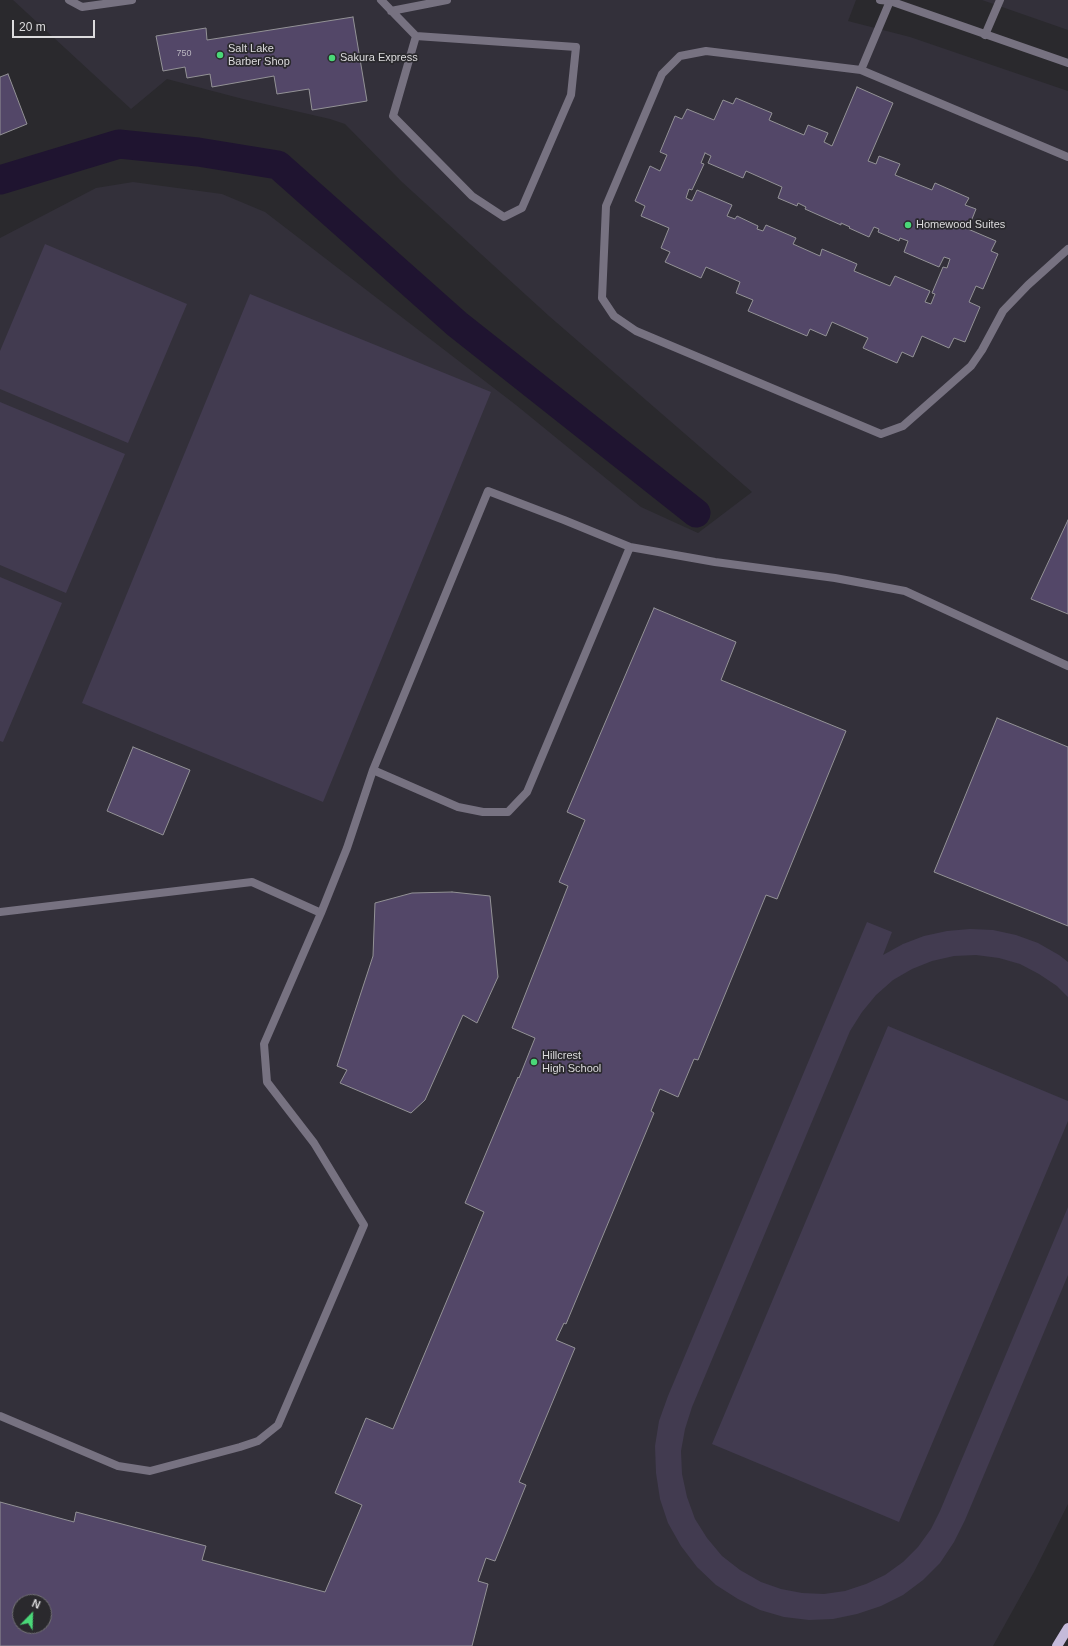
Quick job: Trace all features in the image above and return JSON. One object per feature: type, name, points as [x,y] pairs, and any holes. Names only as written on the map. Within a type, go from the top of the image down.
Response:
[{"type":"main road","points":[[1057,1646],[1068,1628]]},
{"type":"street","points":[[69,0],[82,7],[132,0]]},
{"type":"street","points":[[381,0],[416,36],[576,47],[571,95],[522,208],[504,217],[472,196],[393,116],[416,36]]},
{"type":"street","points":[[391,11],[447,0]]},
{"type":"street","points":[[880,0],[890,1],[1068,63]]},
{"type":"street","points":[[985,35],[1000,0]]},
{"type":"street","points":[[861,70],[890,1]]},
{"type":"street","points":[[1068,157],[861,70],[706,51],[680,56],[662,74],[606,206],[602,298],[614,316],[636,331],[881,434],[903,426],[971,366],[982,350],[1003,311],[1028,285],[1068,249]]},
{"type":"street","points":[[0,1416],[118,1466],[150,1471],[240,1447],[258,1440],[278,1425],[364,1225],[314,1143],[267,1082],[264,1044],[321,913],[347,848],[373,770],[488,491],[564,520],[630,548],[715,562],[835,578],[905,591],[1068,666]]},
{"type":"street","points":[[373,770],[458,807],[483,812],[508,812],[527,792],[630,548]]},
{"type":"street","points":[[0,912],[252,882],[321,913]]},
{"type":"shaded area","name":"Hillcrest High School","points":[[13,0],[856,0],[848,21],[910,37],[1068,91],[1068,1504],[1034,1572],[993,1646],[0,1646],[0,238],[96,188],[133,182],[222,194],[265,212],[516,405],[641,507],[698,533],[752,492],[549,316],[402,182],[345,124],[167,79],[131,109]]},
{"type":"shaded area","points":[[982,0],[1068,0],[1068,30]]},
{"type":"shaded area","points":[[45,244],[187,304],[128,443],[0,389],[0,351]]},
{"type":"shaded area","points":[[250,294],[491,392],[323,802],[82,703]]},
{"type":"shaded area","points":[[0,402],[125,454],[66,593],[0,565]]},
{"type":"shaded area","points":[[0,577],[62,603],[3,742],[0,741]]},
{"type":"shaded area","points":[[867,922],[892,932],[883,955],[903,944],[924,936],[947,931],[970,929],[993,930],[1016,935],[1038,943],[1068,962],[1068,997],[1057,986],[1020,964],[999,958],[976,955],[954,956],[932,961],[912,969],[893,980],[876,995],[862,1012],[850,1031],[692,1407],[685,1429],[681,1451],[682,1474],[687,1497],[695,1519],[707,1538],[722,1556],[740,1570],[761,1582],[781,1589],[802,1593],[824,1594],[845,1591],[866,1584],[885,1575],[903,1562],[918,1547],[931,1529],[940,1511],[1068,1207],[1068,1275],[965,1520],[954,1542],[940,1563],[923,1580],[903,1595],[881,1606],[857,1614],[833,1619],[809,1620],[784,1617],[760,1610],[738,1599],[716,1585],[697,1567],[681,1546],[668,1523],[660,1499],[656,1473],[655,1446],[659,1421],[668,1396]]},
{"type":"shaded area","points":[[888,1026],[1068,1101],[1068,1121],[899,1522],[712,1444]]},
{"type":"building","points":[[353,17],[367,101],[312,110],[309,89],[277,94],[274,76],[212,87],[210,74],[187,78],[185,67],[163,71],[156,36],[206,28],[207,40]]},
{"type":"building","points":[[8,74],[27,124],[0,135],[0,77]]},
{"type":"building","name":"Homewood Suites","points":[[857,87],[893,103],[868,161],[876,164],[879,156],[900,164],[895,175],[932,190],[935,183],[969,198],[965,205],[976,209],[968,229],[996,241],[991,251],[998,254],[983,289],[976,286],[969,302],[980,307],[965,342],[954,338],[949,348],[922,336],[913,357],[902,352],[897,363],[863,348],[868,338],[832,322],[826,336],[810,329],[807,336],[748,311],[753,300],[736,293],[740,282],[706,267],[701,278],[665,262],[670,252],[661,248],[669,228],[641,216],[645,206],[635,201],[650,166],[660,171],[667,155],[660,152],[675,116],[682,119],[687,109],[714,120],[723,100],[733,104],[736,98],[772,113],[769,120],[804,135],[808,125],[828,133],[824,142],[832,146]],"holes":[[[705,153],[711,156],[708,163],[743,178],[746,171],[782,187],[778,198],[797,206],[798,203],[806,207],[805,209],[841,225],[841,223],[869,237],[874,227],[879,229],[878,232],[899,241],[900,238],[908,241],[904,252],[939,267],[944,257],[950,259],[947,268],[943,267],[932,293],[935,294],[931,304],[925,302],[930,291],[895,276],[890,286],[854,271],[857,264],[822,249],[820,256],[793,244],[796,238],[766,225],[763,231],[757,229],[758,226],[737,216],[735,219],[727,216],[732,205],[697,190],[692,201],[686,198],[689,189],[692,190],[704,164],[701,163]]]},
{"type":"building","points":[[1068,520],[1068,614],[1031,599]]},
{"type":"building","points":[[654,608],[736,642],[721,680],[846,731],[777,899],[766,895],[698,1060],[694,1059],[678,1097],[660,1089],[651,1111],[654,1113],[566,1324],[564,1323],[556,1340],[575,1348],[519,1482],[526,1485],[495,1561],[486,1558],[478,1581],[488,1584],[472,1646],[0,1646],[0,1502],[74,1522],[76,1512],[206,1546],[202,1560],[325,1592],[362,1505],[335,1493],[366,1418],[393,1429],[484,1212],[465,1203],[535,1038],[512,1028],[568,886],[559,882],[585,820],[567,812]]},
{"type":"building","points":[[997,718],[1068,747],[1068,926],[934,872]]},
{"type":"building","points":[[133,747],[190,770],[163,835],[107,811]]},
{"type":"building","points":[[452,892],[490,896],[498,977],[477,1023],[463,1015],[425,1100],[411,1113],[340,1083],[347,1070],[337,1066],[373,956],[375,903],[412,893]]},
{"type":"waterway","points":[[0,180],[119,144],[198,152],[278,165],[457,324],[696,513]]},
{"type":"place","name":"Salt Lake Barber Shop","points":[[220,55]]},
{"type":"place","name":"Sakura Express","points":[[332,58]]},
{"type":"place","name":"Homewood Suites","points":[[908,225]]},
{"type":"place","name":"Hillcrest High School","points":[[534,1062]]}]
